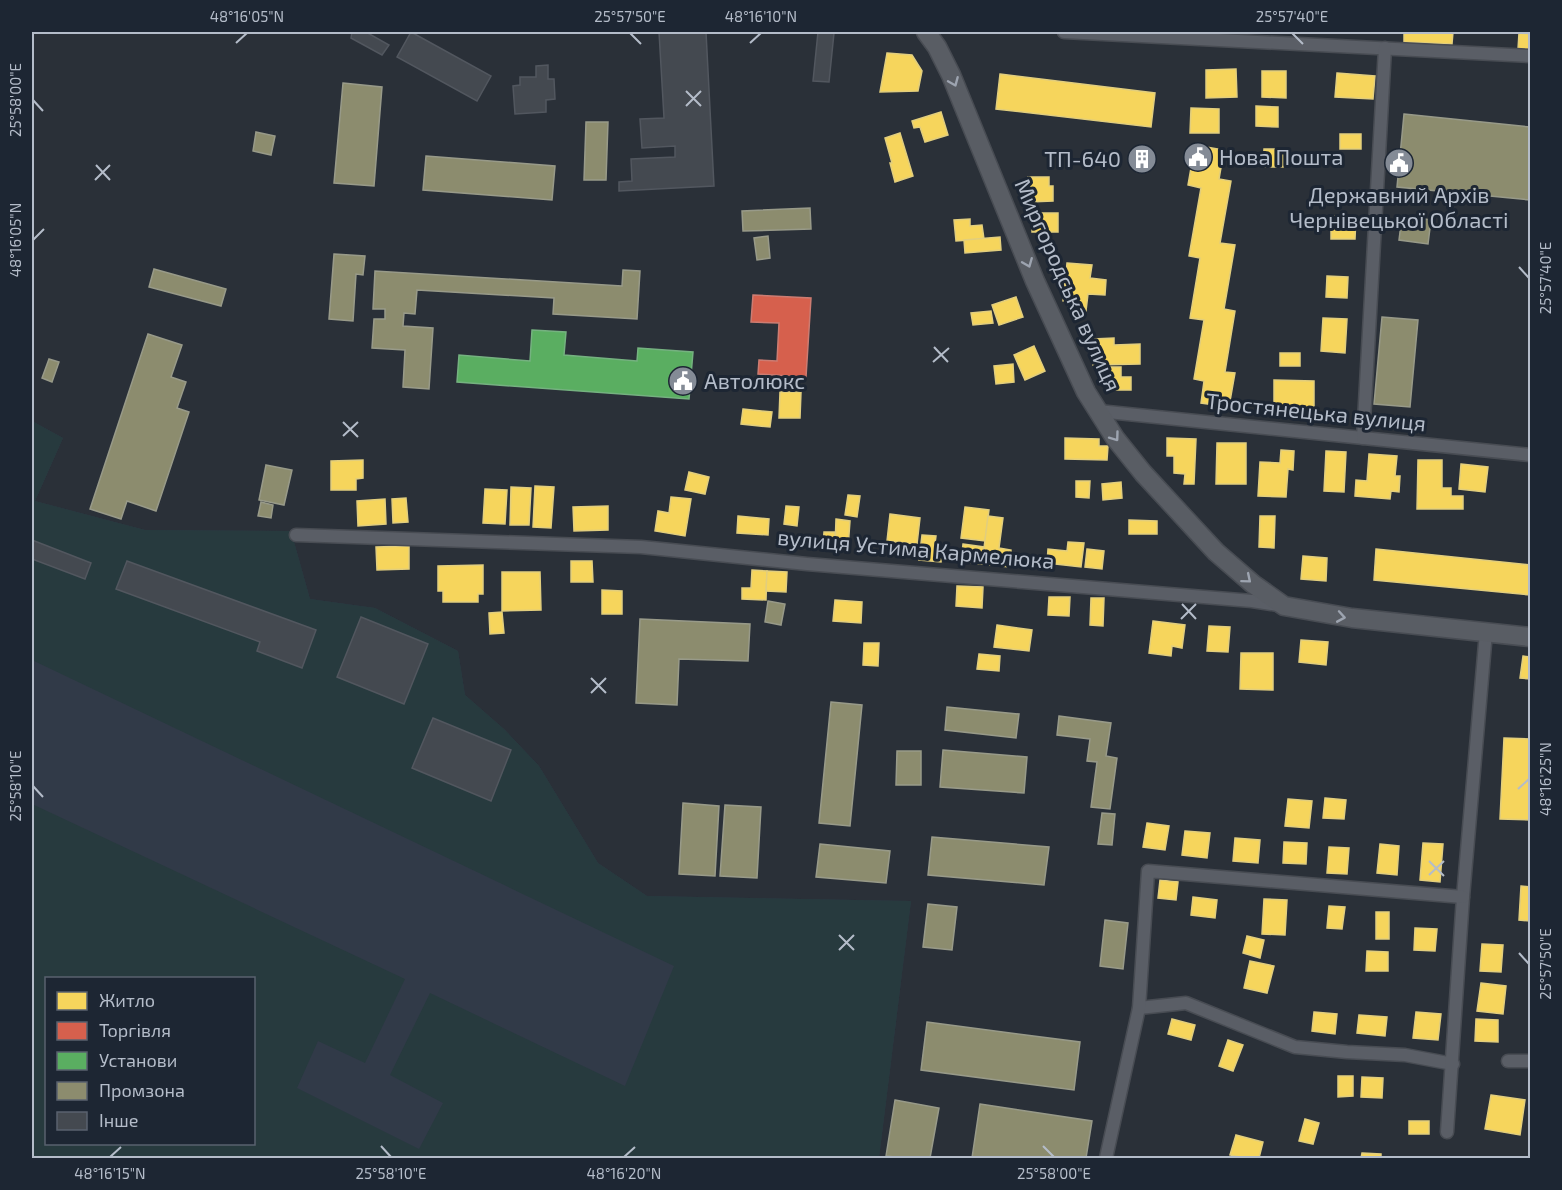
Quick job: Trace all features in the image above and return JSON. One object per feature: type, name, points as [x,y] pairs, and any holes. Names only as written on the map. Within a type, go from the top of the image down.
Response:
[{"type":"main road","name":"Миргородська вулиця","points":[[926,32],[937,47],[951,75],[1035,281],[1086,392],[1122,447],[1178,513],[1216,552],[1253,584],[1284,606]]},
{"type":"main road","name":"вулиця Устима Кармелюка","points":[[1284,606],[1352,618],[1530,637]]},
{"type":"street","points":[[1064,32],[1277,37],[1385,48],[1530,56]]},
{"type":"street","points":[[1363,438],[1385,48]]},
{"type":"street","name":"Тростянецька вулиця","points":[[1098,411],[1530,455]]},
{"type":"street","name":"вулиця Устима Кармелюка","points":[[296,535],[641,547],[807,564],[1252,601],[1284,606]]},
{"type":"street","points":[[1447,1132],[1463,897],[1486,632]]},
{"type":"street","points":[[1106,1158],[1139,1008],[1148,871],[1463,897]]},
{"type":"street","points":[[1139,1008],[1186,1004],[1295,1047],[1405,1054],[1453,1064]]},
{"type":"street","points":[[1508,1061],[1530,1061]]},
{"type":"shaded area","points":[[32,421],[63,438],[35,501],[145,530],[291,531],[310,599],[375,608],[458,651],[465,695],[505,730],[539,766],[598,863],[647,896],[911,901],[879,1158],[32,1158]]},
{"type":"green space","points":[[32,421],[63,438],[35,501],[145,530],[291,531],[310,599],[375,608],[458,651],[465,695],[505,730],[539,766],[598,863],[647,896],[911,901],[879,1158],[32,1158],[32,804],[405,979],[365,1063],[318,1041],[297,1088],[419,1149],[443,1103],[390,1075],[430,993],[625,1086],[674,966],[32,660]]},
{"type":"building: Житло","points":[[1404,32],[1453,32],[1452,44],[1404,42]]},
{"type":"building: Житло","points":[[1519,33],[1530,34],[1530,50],[1518,49]]},
{"type":"building: Житло","points":[[887,53],[912,55],[922,71],[918,91],[880,92]]},
{"type":"building: Житло","points":[[1236,69],[1237,97],[1206,98],[1206,70]]},
{"type":"building: Житло","points":[[1262,71],[1286,71],[1286,98],[1262,97]]},
{"type":"building: Житло","points":[[1337,73],[1375,76],[1373,99],[1335,97]]},
{"type":"building: Житло","points":[[1000,74],[1155,93],[1151,127],[996,109]]},
{"type":"building: Житло","points":[[1256,106],[1278,107],[1278,127],[1256,126]]},
{"type":"building: Житло","points":[[1191,108],[1219,109],[1219,133],[1190,133]]},
{"type":"building: Житло","points":[[941,112],[948,135],[925,142],[920,127],[914,128],[912,121]]},
{"type":"building: Житло","points":[[900,133],[913,176],[895,182],[885,138]]},
{"type":"building: Житло","points":[[1340,134],[1361,134],[1361,149],[1340,149]]},
{"type":"building: Житло","points":[[1195,145],[1224,150],[1219,179],[1231,181],[1220,243],[1235,245],[1224,309],[1235,311],[1225,372],[1235,373],[1229,407],[1201,403],[1204,381],[1194,379],[1204,320],[1190,318],[1200,258],[1189,256],[1201,188],[1188,185]]},
{"type":"building: Житло","points":[[1264,149],[1283,149],[1283,167],[1263,167]]},
{"type":"building: Житло","name":"ТП-640","points":[[1132,151],[1154,153],[1152,168],[1131,166]]},
{"type":"building: Житло","points":[[1028,177],[1049,177],[1049,186],[1053,186],[1053,201],[1029,202]]},
{"type":"building: Житло","points":[[1032,213],[1058,213],[1058,232],[1032,232]]},
{"type":"building: Житло","points":[[1331,216],[1356,217],[1355,239],[1331,239]]},
{"type":"building: Житло","points":[[970,219],[970,226],[982,225],[984,239],[956,241],[954,220]]},
{"type":"building: Житло","points":[[1000,237],[1001,250],[965,253],[964,240]]},
{"type":"building: Житло","points":[[1067,263],[1092,265],[1090,278],[1106,280],[1105,295],[1088,294],[1086,311],[1068,309],[1069,302],[1063,301]]},
{"type":"building: Житло","points":[[1327,276],[1348,277],[1347,298],[1326,297]]},
{"type":"building: Житло","points":[[1016,297],[1023,317],[999,325],[992,305]]},
{"type":"building: Житло","points":[[991,311],[993,323],[973,325],[971,313]]},
{"type":"building: Житло","points":[[1323,318],[1347,319],[1345,353],[1321,351]]},
{"type":"building: Житло","points":[[1114,338],[1114,345],[1140,344],[1140,364],[1093,365],[1093,339]]},
{"type":"building: Житло","points":[[1034,346],[1045,371],[1025,380],[1014,355]]},
{"type":"building: Житло","points":[[1280,353],[1300,353],[1300,366],[1280,366]]},
{"type":"building: Житло","points":[[1013,364],[1014,382],[996,384],[994,366]]},
{"type":"building: Житло","points":[[1108,367],[1121,367],[1121,377],[1131,377],[1131,390],[1108,390]]},
{"type":"building: Житло","points":[[1274,380],[1314,381],[1314,407],[1274,406]]},
{"type":"building: Житло","points":[[780,392],[801,392],[800,418],[779,418]]},
{"type":"building: Житло","points":[[743,409],[772,412],[770,427],[741,424]]},
{"type":"building: Житло","points":[[1065,438],[1099,439],[1099,446],[1108,446],[1107,460],[1065,459]]},
{"type":"building: Житло","points":[[1167,438],[1196,439],[1194,484],[1184,484],[1185,474],[1174,473],[1174,456],[1167,456]]},
{"type":"building: Житло","points":[[1217,443],[1246,443],[1246,484],[1216,484]]},
{"type":"building: Житло","points":[[1281,450],[1294,451],[1293,470],[1288,469],[1286,497],[1258,496],[1260,462],[1280,463]]},
{"type":"building: Житло","points":[[1326,451],[1346,452],[1344,492],[1324,491]]},
{"type":"building: Житло","points":[[1369,454],[1397,456],[1395,476],[1400,476],[1399,492],[1391,491],[1390,499],[1355,496],[1356,480],[1367,481]]},
{"type":"building: Житло","points":[[363,460],[363,478],[356,479],[356,490],[331,490],[331,461]]},
{"type":"building: Житло","points":[[1418,460],[1442,460],[1442,488],[1451,488],[1451,496],[1463,496],[1463,509],[1417,509]]},
{"type":"building: Житло","points":[[1461,464],[1488,467],[1485,492],[1459,489]]},
{"type":"building: Житло","points":[[689,472],[709,477],[705,494],[685,490]]},
{"type":"building: Житло","points":[[1076,481],[1090,481],[1089,498],[1076,497]]},
{"type":"building: Житло","points":[[1121,482],[1122,498],[1103,500],[1102,484]]},
{"type":"building: Житло","points":[[535,486],[554,487],[551,528],[533,527]]},
{"type":"building: Житло","points":[[511,487],[531,488],[529,525],[510,525]]},
{"type":"building: Житло","points":[[485,489],[507,490],[505,524],[483,523]]},
{"type":"building: Житло","points":[[848,495],[860,496],[857,517],[845,515]]},
{"type":"building: Житло","points":[[671,497],[691,499],[685,536],[655,531],[658,511],[669,513]]},
{"type":"building: Житло","points":[[406,498],[408,522],[393,523],[392,499]]},
{"type":"building: Житло","points":[[385,499],[386,524],[358,526],[357,501]]},
{"type":"building: Житло","points":[[608,506],[608,530],[574,531],[573,507]]},
{"type":"building: Житло","points":[[786,506],[799,507],[797,526],[784,524]]},
{"type":"building: Житло","points":[[965,507],[989,510],[985,541],[961,538]]},
{"type":"building: Житло","points":[[890,514],[920,518],[917,544],[887,541]]},
{"type":"building: Житло","points":[[738,516],[769,519],[768,535],[737,533]]},
{"type":"building: Житло","points":[[988,516],[1003,518],[999,548],[1011,550],[1009,567],[982,564]]},
{"type":"building: Житло","points":[[1260,516],[1275,516],[1274,548],[1259,547]]},
{"type":"building: Житло","points":[[836,519],[850,521],[848,548],[835,547]]},
{"type":"building: Житло","points":[[1129,520],[1157,521],[1157,534],[1129,534]]},
{"type":"building: Житло","points":[[824,532],[835,532],[835,547],[823,546]]},
{"type":"building: Житло","points":[[922,535],[936,536],[935,544],[943,545],[941,562],[919,560]]},
{"type":"building: Житло","points":[[1068,542],[1084,543],[1081,567],[1047,563],[1048,549],[1067,551]]},
{"type":"building: Житло","points":[[963,544],[984,547],[982,564],[961,562]]},
{"type":"building: Житло","points":[[409,546],[409,569],[377,570],[376,547]]},
{"type":"building: Житло","points":[[1087,549],[1104,551],[1102,569],[1085,567]]},
{"type":"building: Житло","points":[[1376,549],[1530,565],[1530,595],[1374,580]]},
{"type":"building: Житло","points":[[1303,556],[1327,558],[1326,581],[1301,579]]},
{"type":"building: Житло","points":[[571,561],[592,561],[593,582],[571,582]]},
{"type":"building: Житло","points":[[483,565],[483,594],[478,594],[478,602],[443,602],[443,591],[438,591],[438,566]]},
{"type":"building: Житло","points":[[752,570],[767,571],[766,600],[742,599],[742,588],[751,588]]},
{"type":"building: Житло","points":[[767,571],[787,572],[786,592],[766,591]]},
{"type":"building: Житло","points":[[502,572],[540,572],[541,610],[502,611]]},
{"type":"building: Житло","points":[[957,586],[983,587],[982,608],[956,606]]},
{"type":"building: Житло","points":[[602,590],[622,591],[622,614],[602,614]]},
{"type":"building: Житло","points":[[1049,597],[1070,597],[1069,616],[1048,615]]},
{"type":"building: Житло","points":[[1091,598],[1104,598],[1103,626],[1090,625]]},
{"type":"building: Житло","points":[[835,600],[862,602],[861,623],[833,621]]},
{"type":"building: Житло","points":[[502,612],[504,633],[490,634],[489,613]]},
{"type":"building: Житло","points":[[1153,621],[1185,625],[1182,648],[1172,646],[1171,656],[1149,653]]},
{"type":"building: Житло","points":[[997,625],[1032,630],[1029,651],[994,647]]},
{"type":"building: Житло","points":[[1209,626],[1230,627],[1228,652],[1207,651]]},
{"type":"building: Житло","points":[[1301,640],[1328,642],[1326,665],[1299,662]]},
{"type":"building: Житло","points":[[864,643],[879,643],[878,666],[863,665]]},
{"type":"building: Житло","points":[[1241,653],[1273,653],[1273,690],[1240,689]]},
{"type":"building: Житло","points":[[979,654],[1000,656],[999,671],[977,669]]},
{"type":"building: Житло","points":[[1523,656],[1530,657],[1530,679],[1520,678]]},
{"type":"building: Житло","points":[[1504,738],[1530,739],[1530,820],[1500,819]]},
{"type":"building: Житло","points":[[1325,798],[1346,800],[1344,819],[1323,818]]},
{"type":"building: Житло","points":[[1288,799],[1312,801],[1309,828],[1285,826]]},
{"type":"building: Житло","points":[[1147,823],[1169,826],[1165,850],[1143,847]]},
{"type":"building: Житло","points":[[1185,831],[1210,833],[1207,858],[1182,855]]},
{"type":"building: Житло","points":[[1235,838],[1260,840],[1258,863],[1233,861]]},
{"type":"building: Житло","points":[[1284,842],[1307,843],[1306,864],[1283,863]]},
{"type":"building: Житло","points":[[1423,843],[1443,844],[1440,882],[1420,880]]},
{"type":"building: Житло","points":[[1380,844],[1399,846],[1397,875],[1377,873]]},
{"type":"building: Житло","points":[[1329,847],[1349,848],[1347,874],[1327,873]]},
{"type":"building: Житло","points":[[1160,880],[1178,882],[1176,900],[1158,898]]},
{"type":"building: Житло","points":[[1521,886],[1530,887],[1530,921],[1519,920]]},
{"type":"building: Житло","points":[[1193,897],[1217,900],[1215,918],[1191,915]]},
{"type":"building: Житло","points":[[1264,899],[1287,900],[1285,935],[1262,934]]},
{"type":"building: Житло","points":[[1329,906],[1345,907],[1342,929],[1327,928]]},
{"type":"building: Житло","points":[[1376,912],[1389,912],[1389,939],[1376,939]]},
{"type":"building: Житло","points":[[1415,928],[1437,929],[1435,951],[1414,950]]},
{"type":"building: Житло","points":[[1247,936],[1264,940],[1260,958],[1243,953]]},
{"type":"building: Житло","points":[[1482,944],[1503,945],[1501,972],[1480,971]]},
{"type":"building: Житло","points":[[1367,951],[1388,952],[1388,971],[1366,971]]},
{"type":"building: Житло","points":[[1250,961],[1274,966],[1267,993],[1244,988]]},
{"type":"building: Житло","points":[[1481,983],[1506,986],[1503,1014],[1477,1011]]},
{"type":"building: Житло","points":[[1314,1012],[1337,1014],[1335,1034],[1312,1031]]},
{"type":"building: Житло","points":[[1416,1012],[1441,1014],[1438,1040],[1413,1038]]},
{"type":"building: Житло","points":[[1359,1015],[1387,1017],[1385,1036],[1357,1033]]},
{"type":"building: Житло","points":[[1172,1019],[1195,1025],[1191,1040],[1168,1034]]},
{"type":"building: Житло","points":[[1476,1019],[1498,1020],[1498,1042],[1475,1041]]},
{"type":"building: Житло","points":[[1228,1040],[1243,1045],[1233,1071],[1219,1066]]},
{"type":"building: Житло","points":[[1338,1076],[1353,1076],[1353,1096],[1338,1097]]},
{"type":"building: Житло","points":[[1362,1077],[1383,1078],[1382,1098],[1361,1097]]},
{"type":"building: Житло","points":[[1491,1095],[1525,1100],[1520,1135],[1485,1129]]},
{"type":"building: Житло","points":[[1305,1119],[1319,1123],[1313,1144],[1299,1141]]},
{"type":"building: Житло","points":[[1409,1121],[1429,1121],[1429,1134],[1409,1134]]},
{"type":"building: Житло","points":[[1236,1135],[1263,1142],[1259,1158],[1230,1155]]},
{"type":"building: Житло","points":[[1362,1153],[1381,1154],[1381,1158],[1361,1158]]},
{"type":"building: Торгівля","points":[[753,295],[811,298],[806,377],[758,374],[759,360],[777,361],[779,323],[751,322]]},
{"type":"building: Установи","points":[[532,330],[566,332],[564,355],[637,361],[638,348],[693,352],[689,399],[457,382],[459,355],[530,361]]},
{"type":"building: Промзона","points":[[343,83],[382,87],[374,186],[334,183]]},
{"type":"building: Промзона","points":[[1404,114],[1530,127],[1530,200],[1397,187]]},
{"type":"building: Промзона","points":[[586,122],[608,122],[606,180],[584,180]]},
{"type":"building: Промзона","points":[[256,132],[275,136],[271,155],[253,151]]},
{"type":"building: Промзона","points":[[426,156],[555,166],[552,200],[423,190]]},
{"type":"building: Промзона","points":[[810,208],[811,229],[743,231],[742,211]]},
{"type":"building: Промзона","points":[[1402,216],[1431,220],[1428,244],[1399,240]]},
{"type":"building: Промзона","points":[[768,236],[770,258],[757,260],[754,238]]},
{"type":"building: Промзона","points":[[334,254],[365,256],[363,275],[356,274],[353,321],[329,319]]},
{"type":"building: Промзона","points":[[154,269],[226,289],[221,306],[149,287]]},
{"type":"building: Промзона","points":[[623,270],[640,271],[637,319],[553,314],[554,298],[417,290],[415,314],[404,313],[403,326],[433,328],[429,389],[403,387],[405,350],[372,348],[374,319],[385,319],[385,309],[373,309],[375,271],[622,286]]},
{"type":"building: Промзона","points":[[1382,317],[1418,320],[1410,407],[1374,404]]},
{"type":"building: Промзона","points":[[148,334],[182,345],[171,377],[186,382],[177,408],[189,412],[156,511],[127,501],[121,519],[90,509]]},
{"type":"building: Промзона","points":[[49,359],[59,362],[52,382],[42,378]]},
{"type":"building: Промзона","points":[[266,465],[292,470],[284,505],[259,500]]},
{"type":"building: Промзона","points":[[261,502],[273,505],[271,518],[258,516]]},
{"type":"building: Промзона","points":[[768,601],[785,604],[781,625],[765,622]]},
{"type":"building: Промзона","points":[[640,619],[750,624],[748,661],[679,659],[677,705],[636,703]]},
{"type":"building: Промзона","points":[[831,702],[862,705],[850,826],[819,823]]},
{"type":"building: Промзона","points":[[947,707],[1019,714],[1016,738],[945,730]]},
{"type":"building: Промзона","points":[[1059,716],[1111,723],[1106,756],[1117,758],[1110,809],[1091,807],[1097,762],[1087,761],[1090,739],[1057,735]]},
{"type":"building: Промзона","points":[[943,750],[1027,757],[1024,793],[940,787]]},
{"type":"building: Промзона","points":[[897,751],[921,751],[921,785],[896,785]]},
{"type":"building: Промзона","points":[[683,803],[719,806],[715,876],[679,874]]},
{"type":"building: Промзона","points":[[725,805],[761,807],[757,878],[720,876]]},
{"type":"building: Промзона","points":[[1102,813],[1115,814],[1112,845],[1098,844]]},
{"type":"building: Промзона","points":[[932,837],[1049,847],[1044,885],[928,875]]},
{"type":"building: Промзона","points":[[820,844],[890,851],[886,883],[816,877]]},
{"type":"building: Промзона","points":[[928,904],[957,907],[952,950],[923,947]]},
{"type":"building: Промзона","points":[[1105,920],[1128,923],[1123,969],[1100,966]]},
{"type":"building: Промзона","points":[[927,1022],[1080,1042],[1074,1090],[921,1070]]},
{"type":"building: Промзона","points":[[895,1100],[939,1108],[930,1158],[886,1156]]},
{"type":"building: Промзона","points":[[980,1104],[1092,1121],[1086,1158],[972,1158]]},
{"type":"building: Інше","points":[[352,32],[366,32],[389,45],[382,55],[351,38]]},
{"type":"building: Інше","points":[[411,32],[491,76],[477,101],[397,57]]},
{"type":"building: Інше","points":[[659,32],[706,32],[714,186],[619,191],[619,182],[632,181],[631,159],[675,157],[675,146],[642,148],[640,119],[664,118]]},
{"type":"building: Інше","points":[[818,32],[834,33],[829,82],[813,81]]},
{"type":"building: Інше","points":[[548,65],[548,79],[554,79],[555,99],[546,100],[546,112],[515,114],[513,86],[520,85],[520,77],[536,77],[536,66]]},
{"type":"building: Інше","points":[[32,540],[91,563],[85,579],[32,559]]},
{"type":"building: Інше","points":[[127,561],[316,630],[302,668],[257,651],[260,642],[116,589]]},
{"type":"building: Інше","points":[[361,617],[428,644],[404,704],[337,677]]},
{"type":"building: Інше","points":[[433,718],[511,750],[491,801],[412,768]]},
{"type":"place","name":"Нова Пошта","points":[[1198,157]]},
{"type":"place","name":"ТП-640","points":[[1142,159]]},
{"type":"place","name":"Державний Архів Чернівецької Області","points":[[1399,163]]},
{"type":"place","name":"Автолюкс","points":[[683,381]]}]
